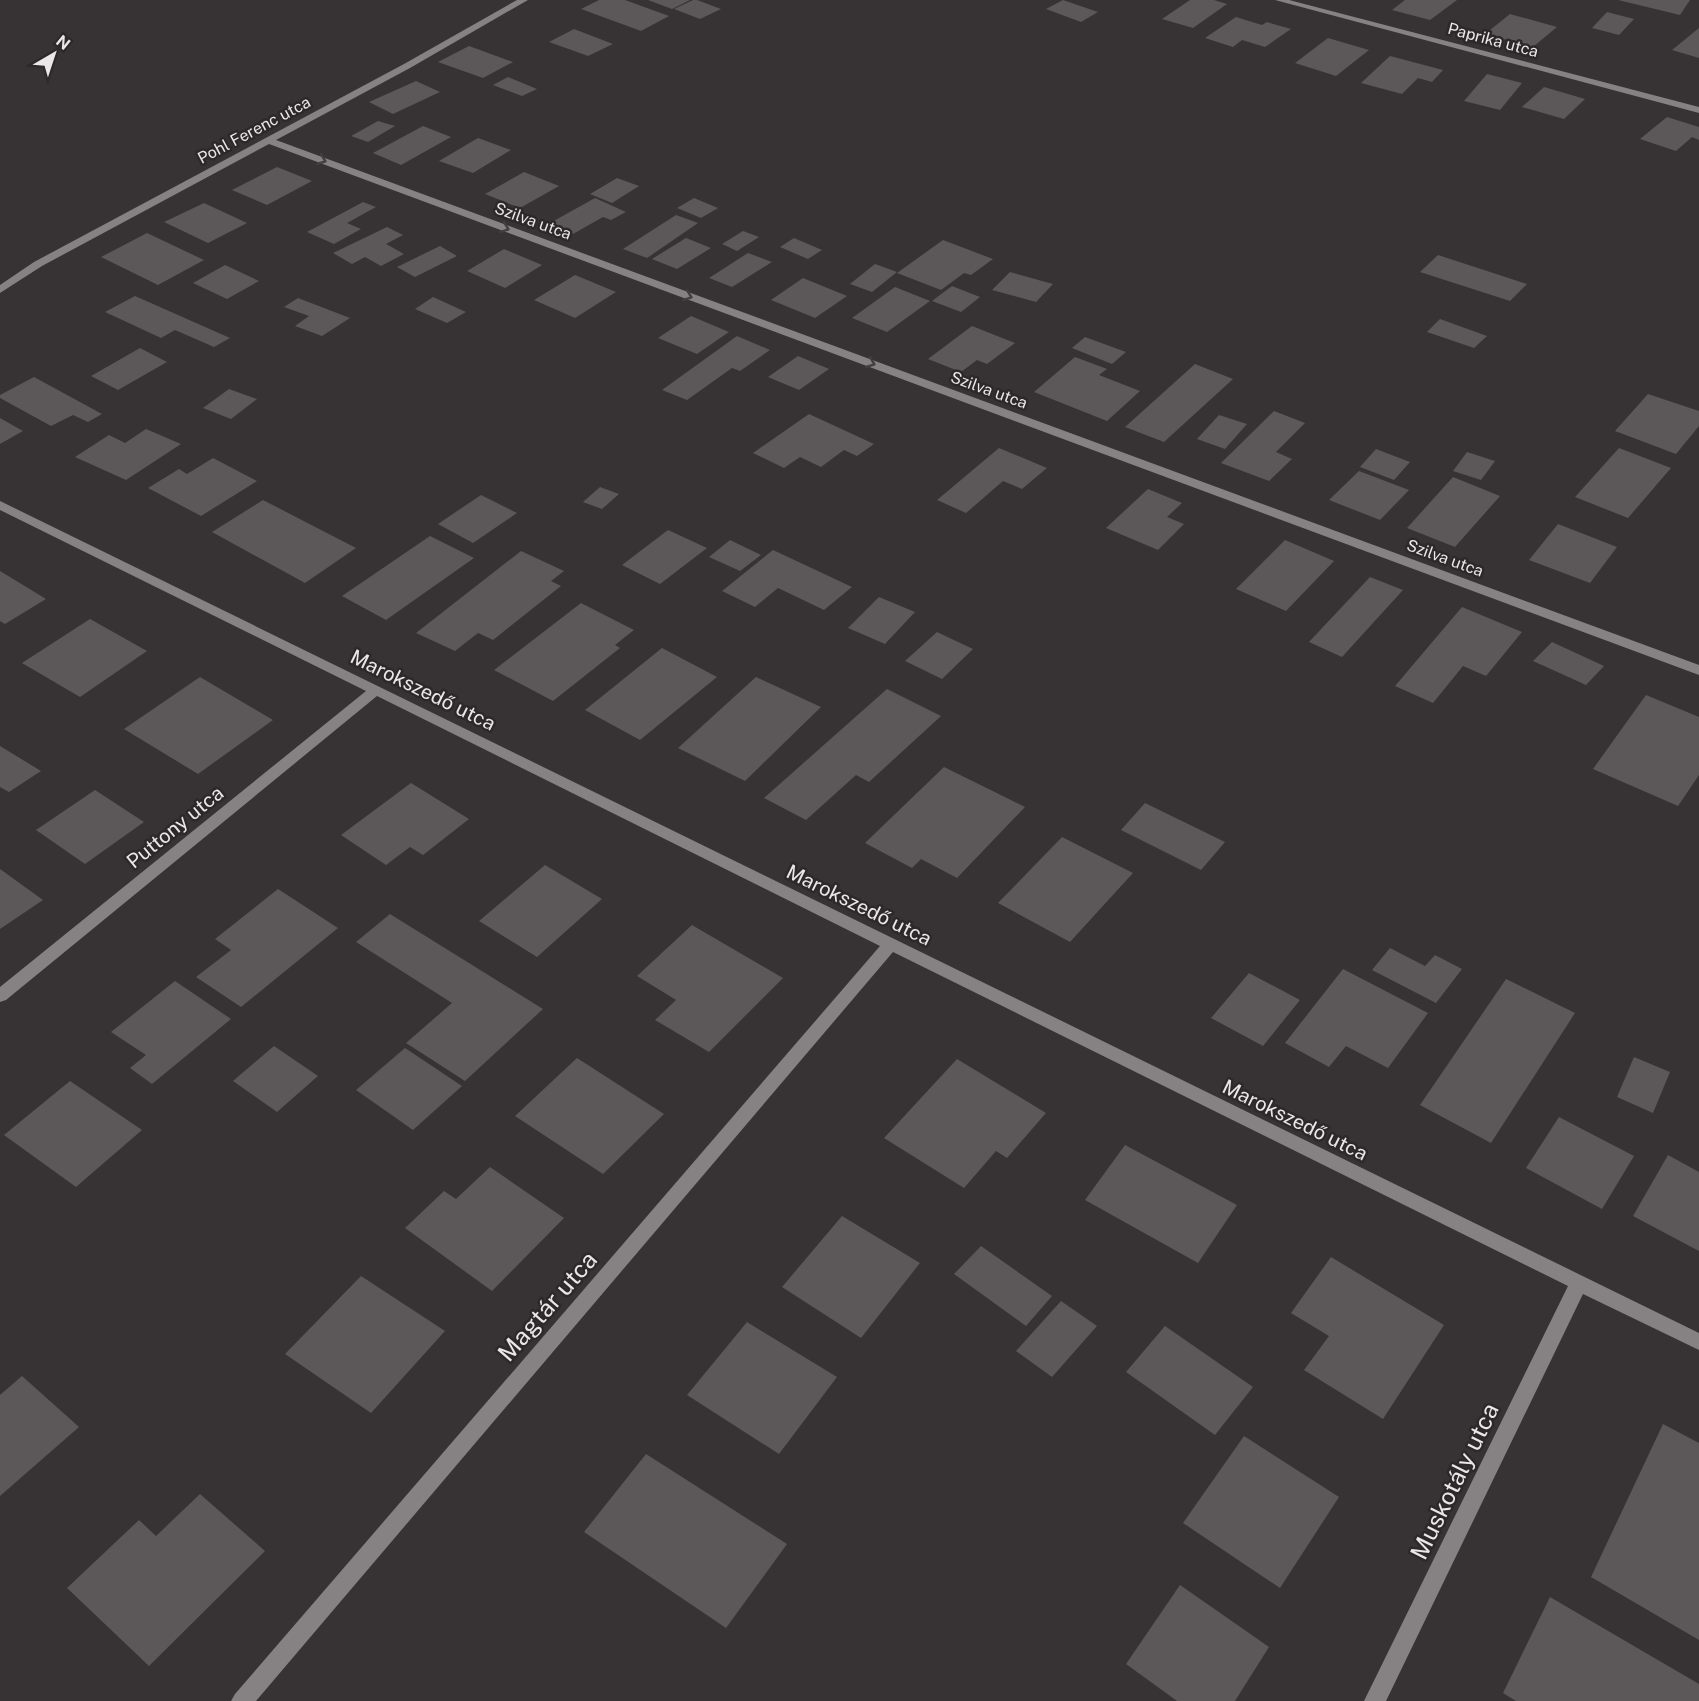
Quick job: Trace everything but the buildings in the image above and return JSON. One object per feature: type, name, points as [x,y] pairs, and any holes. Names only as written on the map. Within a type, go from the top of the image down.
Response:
[{"type":"street","name":"Pohl Ferenc utca","points":[[0,290],[38,264],[407,66],[524,0]]},
{"type":"street","name":"Paprika utca","points":[[1279,0],[1699,110]]},
{"type":"street","name":"Szilva utca","points":[[267,140],[1699,670]]},
{"type":"street","name":"Marokszedő utca","points":[[0,505],[1699,1342]]},
{"type":"street","name":"Puttony utca","points":[[0,996],[376,690]]},
{"type":"street","name":"Magtár utca","points":[[242,1701],[891,944]]},
{"type":"street","name":"Muskotály utca","points":[[1375,1701],[1579,1283]]}]
